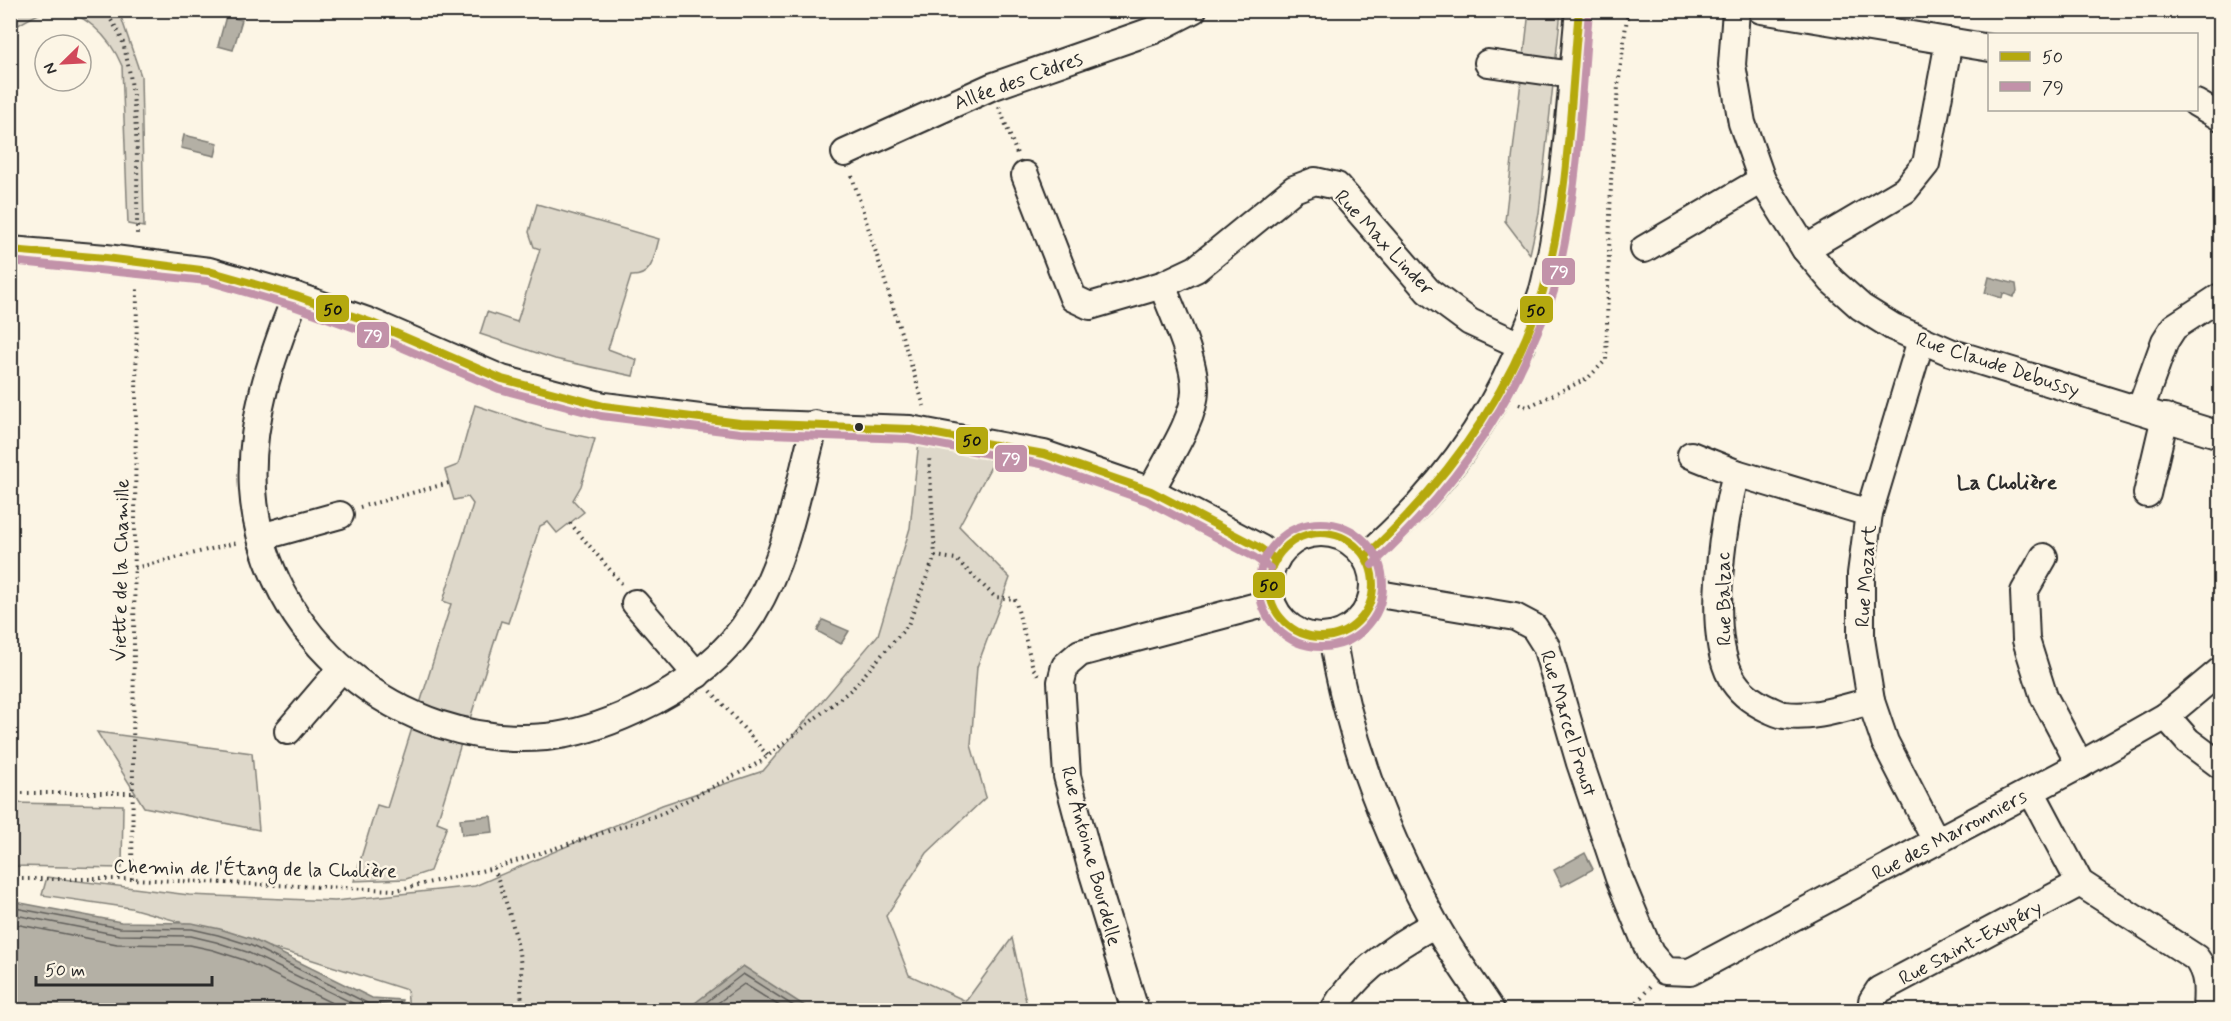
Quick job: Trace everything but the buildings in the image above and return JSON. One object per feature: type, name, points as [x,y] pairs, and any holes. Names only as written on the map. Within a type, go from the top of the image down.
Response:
[{"type":"street","name":"Allée des Cèdres","points":[[845,153],[991,87],[1154,30],[1193,10]]},
{"type":"street","points":[[1365,557],[1438,484],[1485,421],[1522,346],[1545,284],[1558,211],[1579,10]]},
{"type":"street","name":"Rue Claude Debussy","points":[[1736,10],[1732,65],[1742,123],[1762,180],[1805,249],[1832,281],[1862,307],[1893,327],[1950,352],[2220,435]]},
{"type":"street","points":[[1761,10],[1988,48]]},
{"type":"street","points":[[1805,249],[1905,190],[1917,179],[1926,164],[1949,41]]},
{"type":"street","points":[[1488,63],[1573,75]]},
{"type":"street","points":[[2198,104],[2220,117]]},
{"type":"street","name":"Rue Max Linder","points":[[1025,175],[1073,298],[1090,306],[1162,285],[1196,269],[1294,189],[1315,181],[1337,186],[1428,291],[1470,322],[1522,346]]},
{"type":"street","points":[[1644,249],[1762,180]]},
{"type":"street","points":[[10,250],[137,262],[209,272],[296,296],[370,322],[502,379],[604,406],[740,423],[910,429],[1044,454],[1151,490],[1260,548],[1276,560]]},
{"type":"street","points":[[1151,490],[1190,413],[1195,390],[1191,367],[1162,285]]},
{"type":"street","points":[[296,296],[281,332],[256,425],[252,456],[254,493],[261,537],[277,585],[291,609],[326,656],[340,669],[409,714],[439,726],[515,738],[547,737],[604,725],[658,700],[697,675],[732,643],[753,614],[775,570],[797,499],[814,424]]},
{"type":"street","points":[[2140,410],[2165,341],[2174,327],[2220,297]]},
{"type":"street","name":"Rue Mozart","points":[[1921,340],[1869,513],[1861,574],[1861,639],[1871,701],[1886,742],[1936,841]]},
{"type":"street","points":[[2146,494],[2165,417]]},
{"type":"street","points":[[1691,454],[1736,473],[1869,513]]},
{"type":"street","name":"Rue Balzac","points":[[1736,473],[1721,548],[1719,601],[1721,646],[1731,677],[1751,701],[1784,716],[1819,714],[1871,701]]},
{"type":"street","points":[[261,537],[340,516]]},
{"type":"street","points":[[1320,533],[1346,539],[1365,557],[1373,578],[1373,593],[1366,613],[1357,624],[1332,636],[1317,637],[1296,630],[1279,615],[1272,602],[1269,584],[1276,560],[1294,541],[1320,533]]},
{"type":"street","points":[[2044,557],[2024,592],[2026,640],[2044,697],[2080,765]]},
{"type":"street","name":"Rue Marcel Proust","points":[[1373,593],[1515,617],[1534,627],[1546,646],[1580,763],[1619,878],[1650,953],[1665,971]]},
{"type":"street","points":[[1061,682],[1065,666],[1080,653],[1272,602]]},
{"type":"street","points":[[635,603],[697,675]]},
{"type":"street","points":[[1332,636],[1345,703],[1368,780],[1398,851],[1435,924],[1491,1011]]},
{"type":"street","points":[[288,730],[340,669]]},
{"type":"street","name":"Rue des Marronniers","points":[[1665,971],[1690,972],[2080,765],[2166,716],[2220,670]]},
{"type":"street","name":"Rue Antoine Bourdelle","points":[[1061,682],[1067,776],[1091,867],[1135,1011]]},
{"type":"street","points":[[2166,716],[2188,741],[2220,765]]},
{"type":"street","points":[[2031,791],[2080,883],[2196,958],[2204,969],[2207,981],[2206,1011]]},
{"type":"street","name":"Rue Saint-Exupéry","points":[[1874,1011],[1872,1002],[1880,990],[2080,883]]},
{"type":"street","points":[[1334,1011],[1343,993],[1372,968],[1408,939],[1435,924]]},
{"type":"path","name":"Viette de la Chamille","points":[[105,10],[122,41],[132,96],[137,176],[132,879]]},
{"type":"path","points":[[1497,396],[1527,407],[1588,378],[1606,360],[1611,181],[1617,86],[1628,10]]},
{"type":"path","points":[[991,87],[1025,175]]},
{"type":"path","points":[[845,153],[931,433]]},
{"type":"path","name":"Chemin de l'Étang de la Cholière","points":[[10,879],[132,879],[396,890],[494,868],[661,814],[768,756],[852,689],[908,625],[935,556],[929,456],[931,433]]},
{"type":"path","points":[[340,516],[368,504],[449,483]]},
{"type":"path","points":[[570,523],[635,603]]},
{"type":"path","points":[[135,568],[261,537]]},
{"type":"path","points":[[935,556],[956,559],[995,597],[1015,599],[1033,668],[1040,677],[1061,682]]},
{"type":"path","points":[[697,675],[768,756]]},
{"type":"path","points":[[10,784],[12,793],[132,793]]},
{"type":"path","points":[[494,868],[513,928],[520,961],[521,1000],[525,1011]]},
{"type":"path","points":[[1621,1011],[1637,1002],[1665,971]]},
{"type":"shaded area","points":[[11,10],[119,11],[141,76],[144,227],[128,224],[122,66],[111,45],[94,26],[72,14],[60,11],[43,12],[11,29]]},
{"type":"shaded area","points":[[1529,11],[1561,11],[1539,213],[1530,254],[1505,221]]},
{"type":"shaded area","points":[[537,204],[659,239],[654,258],[648,269],[644,273],[631,276],[608,349],[637,360],[633,376],[555,359],[480,334],[487,312],[517,322],[540,249],[534,247],[529,232]]},
{"type":"shaded area","points":[[475,405],[544,428],[595,439],[581,486],[573,500],[584,512],[557,533],[548,522],[540,526],[508,623],[501,621],[468,725],[418,710],[451,604],[443,601],[473,504],[468,497],[454,500],[445,470],[458,465]]},
{"type":"shaded area","points":[[919,440],[994,461],[959,526],[1010,578],[977,667],[971,745],[986,797],[927,853],[886,916],[909,975],[966,1001],[1012,938],[1026,1001],[1018,1010],[409,1010],[407,990],[300,956],[131,908],[42,895],[47,877],[189,895],[335,901],[475,886],[662,805],[763,771],[878,635],[910,528]]},
{"type":"shaded area","points":[[414,722],[463,737],[437,822],[447,826],[430,871],[406,879],[354,881],[377,805],[387,808]]},
{"type":"shaded area","points":[[97,732],[252,753],[259,830],[144,807]]},
{"type":"shaded area","points":[[11,803],[123,805],[122,868],[11,866]]},
{"type":"water","points":[[226,16],[242,20],[233,50],[218,46]]},
{"type":"water","points":[[184,135],[218,143],[215,156],[181,148]]},
{"type":"water","points":[[1989,277],[2016,284],[2017,292],[2013,297],[2003,293],[2002,298],[1985,293]]},
{"type":"water","points":[[823,620],[849,631],[841,644],[817,631]]},
{"type":"water","points":[[491,816],[493,832],[462,835],[460,819]]},
{"type":"water","points":[[1585,853],[1593,869],[1562,886],[1554,870]]},
{"type":"water","points":[[10,901],[121,922],[192,923],[220,929],[252,939],[372,998],[402,1000],[400,1010],[11,1010]]},
{"type":"water","points":[[743,966],[811,1010],[686,1010]]},
{"type":"transit line","name":"50","points":[[1365,557],[1422,499],[1472,436],[1513,366],[1529,329],[1543,291],[1558,222],[1567,152],[1579,10]]},
{"type":"transit line","name":"79","points":[[1372,565],[1422,515],[1467,461],[1521,371],[1548,309],[1562,257],[1574,187],[1589,11]]},
{"type":"transit line","name":"50","points":[[10,250],[106,258],[209,271],[296,296],[370,322],[502,379],[604,406],[740,423],[910,429],[1044,454],[1151,491],[1260,548],[1276,560]]},
{"type":"transit line","name":"79","points":[[10,261],[207,281],[293,306],[366,332],[499,389],[601,416],[740,433],[909,439],[1041,464],[1147,501],[1254,557],[1270,568]]},
{"type":"transit line","name":"79","points":[[1321,523],[1345,527],[1365,541],[1379,561],[1383,585],[1379,609],[1365,629],[1345,643],[1321,647],[1297,643],[1277,629],[1263,609],[1259,585],[1263,561],[1277,541],[1297,527],[1321,523]]},
{"type":"transit line","name":"50","points":[[1321,533],[1341,537],[1358,548],[1369,565],[1373,585],[1369,605],[1358,622],[1341,633],[1321,637],[1301,633],[1284,622],[1273,605],[1269,585],[1273,565],[1284,548],[1301,537],[1321,533]]},
{"type":"district","name":"La Cholière","points":[[2007,482]]}]
